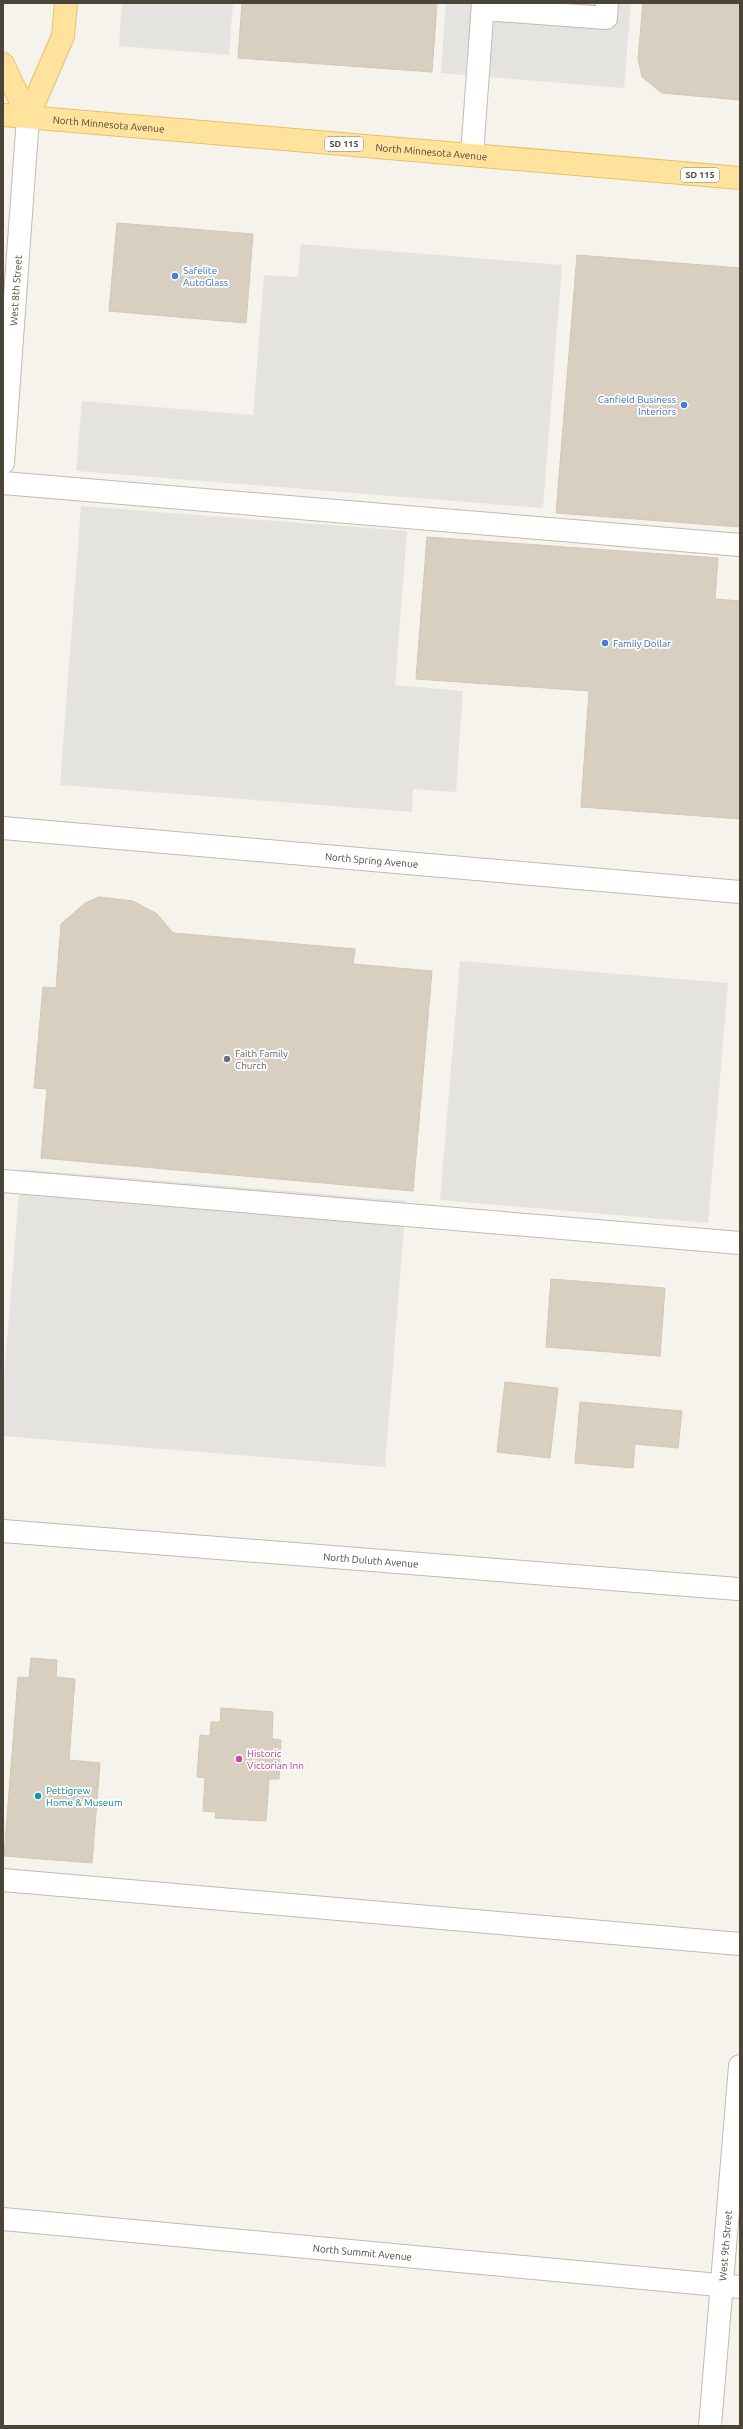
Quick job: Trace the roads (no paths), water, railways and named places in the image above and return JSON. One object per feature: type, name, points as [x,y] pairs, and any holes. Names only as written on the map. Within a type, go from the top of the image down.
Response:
[{"type":"main road","name":"West 8th Street","points":[[28,117],[63,36],[66,3]]},
{"type":"main road","name":"West 8th Street","points":[[3,64],[28,117]]},
{"type":"main road","name":"North Minnesota Avenue","points":[[3,115],[740,178]]},
{"type":"street","points":[[472,155],[483,6],[606,18],[607,3]]},
{"type":"street","name":"West 8th Street","points":[[3,463],[28,117]]},
{"type":"street","points":[[3,483],[740,545]]},
{"type":"street","name":"North Spring Avenue","points":[[3,828],[740,892]]},
{"type":"street","points":[[3,1181],[740,1243]]},
{"type":"street","name":"North Duluth Avenue","points":[[3,1531],[740,1591]]},
{"type":"street","points":[[3,1880],[740,1944]]},
{"type":"street","name":"West 9th Street","points":[[710,2426],[731,2286],[740,2066]]},
{"type":"street","name":"North Summit Avenue","points":[[3,2219],[731,2286]]},
{"type":"place","name":"Safelite AutoGlass","points":[[175,276]]},
{"type":"place","name":"Canfield Business Interiors","points":[[684,405]]},
{"type":"place","name":"Family Dollar","points":[[605,643]]},
{"type":"place","name":"Faith Family Church","points":[[227,1059]]},
{"type":"place","name":"Historic Victorian Inn","points":[[239,1759]]},
{"type":"place","name":"Pettigrew Home & Museum","points":[[38,1796]]}]
